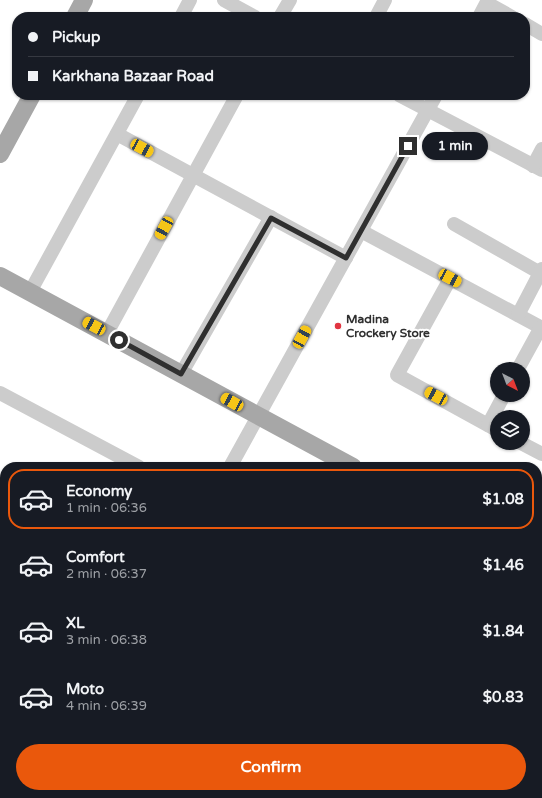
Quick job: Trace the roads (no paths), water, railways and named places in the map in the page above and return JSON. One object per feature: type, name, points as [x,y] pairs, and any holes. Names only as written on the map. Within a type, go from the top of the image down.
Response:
[{"type":"main road","points":[[78,12],[84,0]]},
{"type":"main road","points":[[0,154],[29,100]]},
{"type":"main road","points":[[0,276],[344,462]]},
{"type":"street","points":[[184,12],[190,0]]},
{"type":"street","points":[[224,0],[246,12]]},
{"type":"street","points":[[283,12],[290,0]]},
{"type":"street","points":[[379,12],[385,0]]},
{"type":"street","points":[[482,12],[488,2],[504,12]]},
{"type":"street","points":[[530,27],[542,34]]},
{"type":"street","points":[[30,292],[135,100]]},
{"type":"street","points":[[106,334],[234,100]]},
{"type":"street","points":[[408,100],[538,168],[542,149]]},
{"type":"street","points":[[233,462],[434,100]]},
{"type":"street","points":[[117,134],[346,258]]},
{"type":"street","points":[[181,374],[271,218]]},
{"type":"street","points":[[454,224],[541,272],[518,315]]},
{"type":"street","points":[[361,231],[541,328],[522,362]]},
{"type":"street","points":[[450,278],[397,375],[490,425]]},
{"type":"street","points":[[0,393],[131,462]]},
{"type":"street","points":[[530,448],[542,454]]},
{"type":"place","name":"Madina Crockery Store","points":[[338,326]]}]
